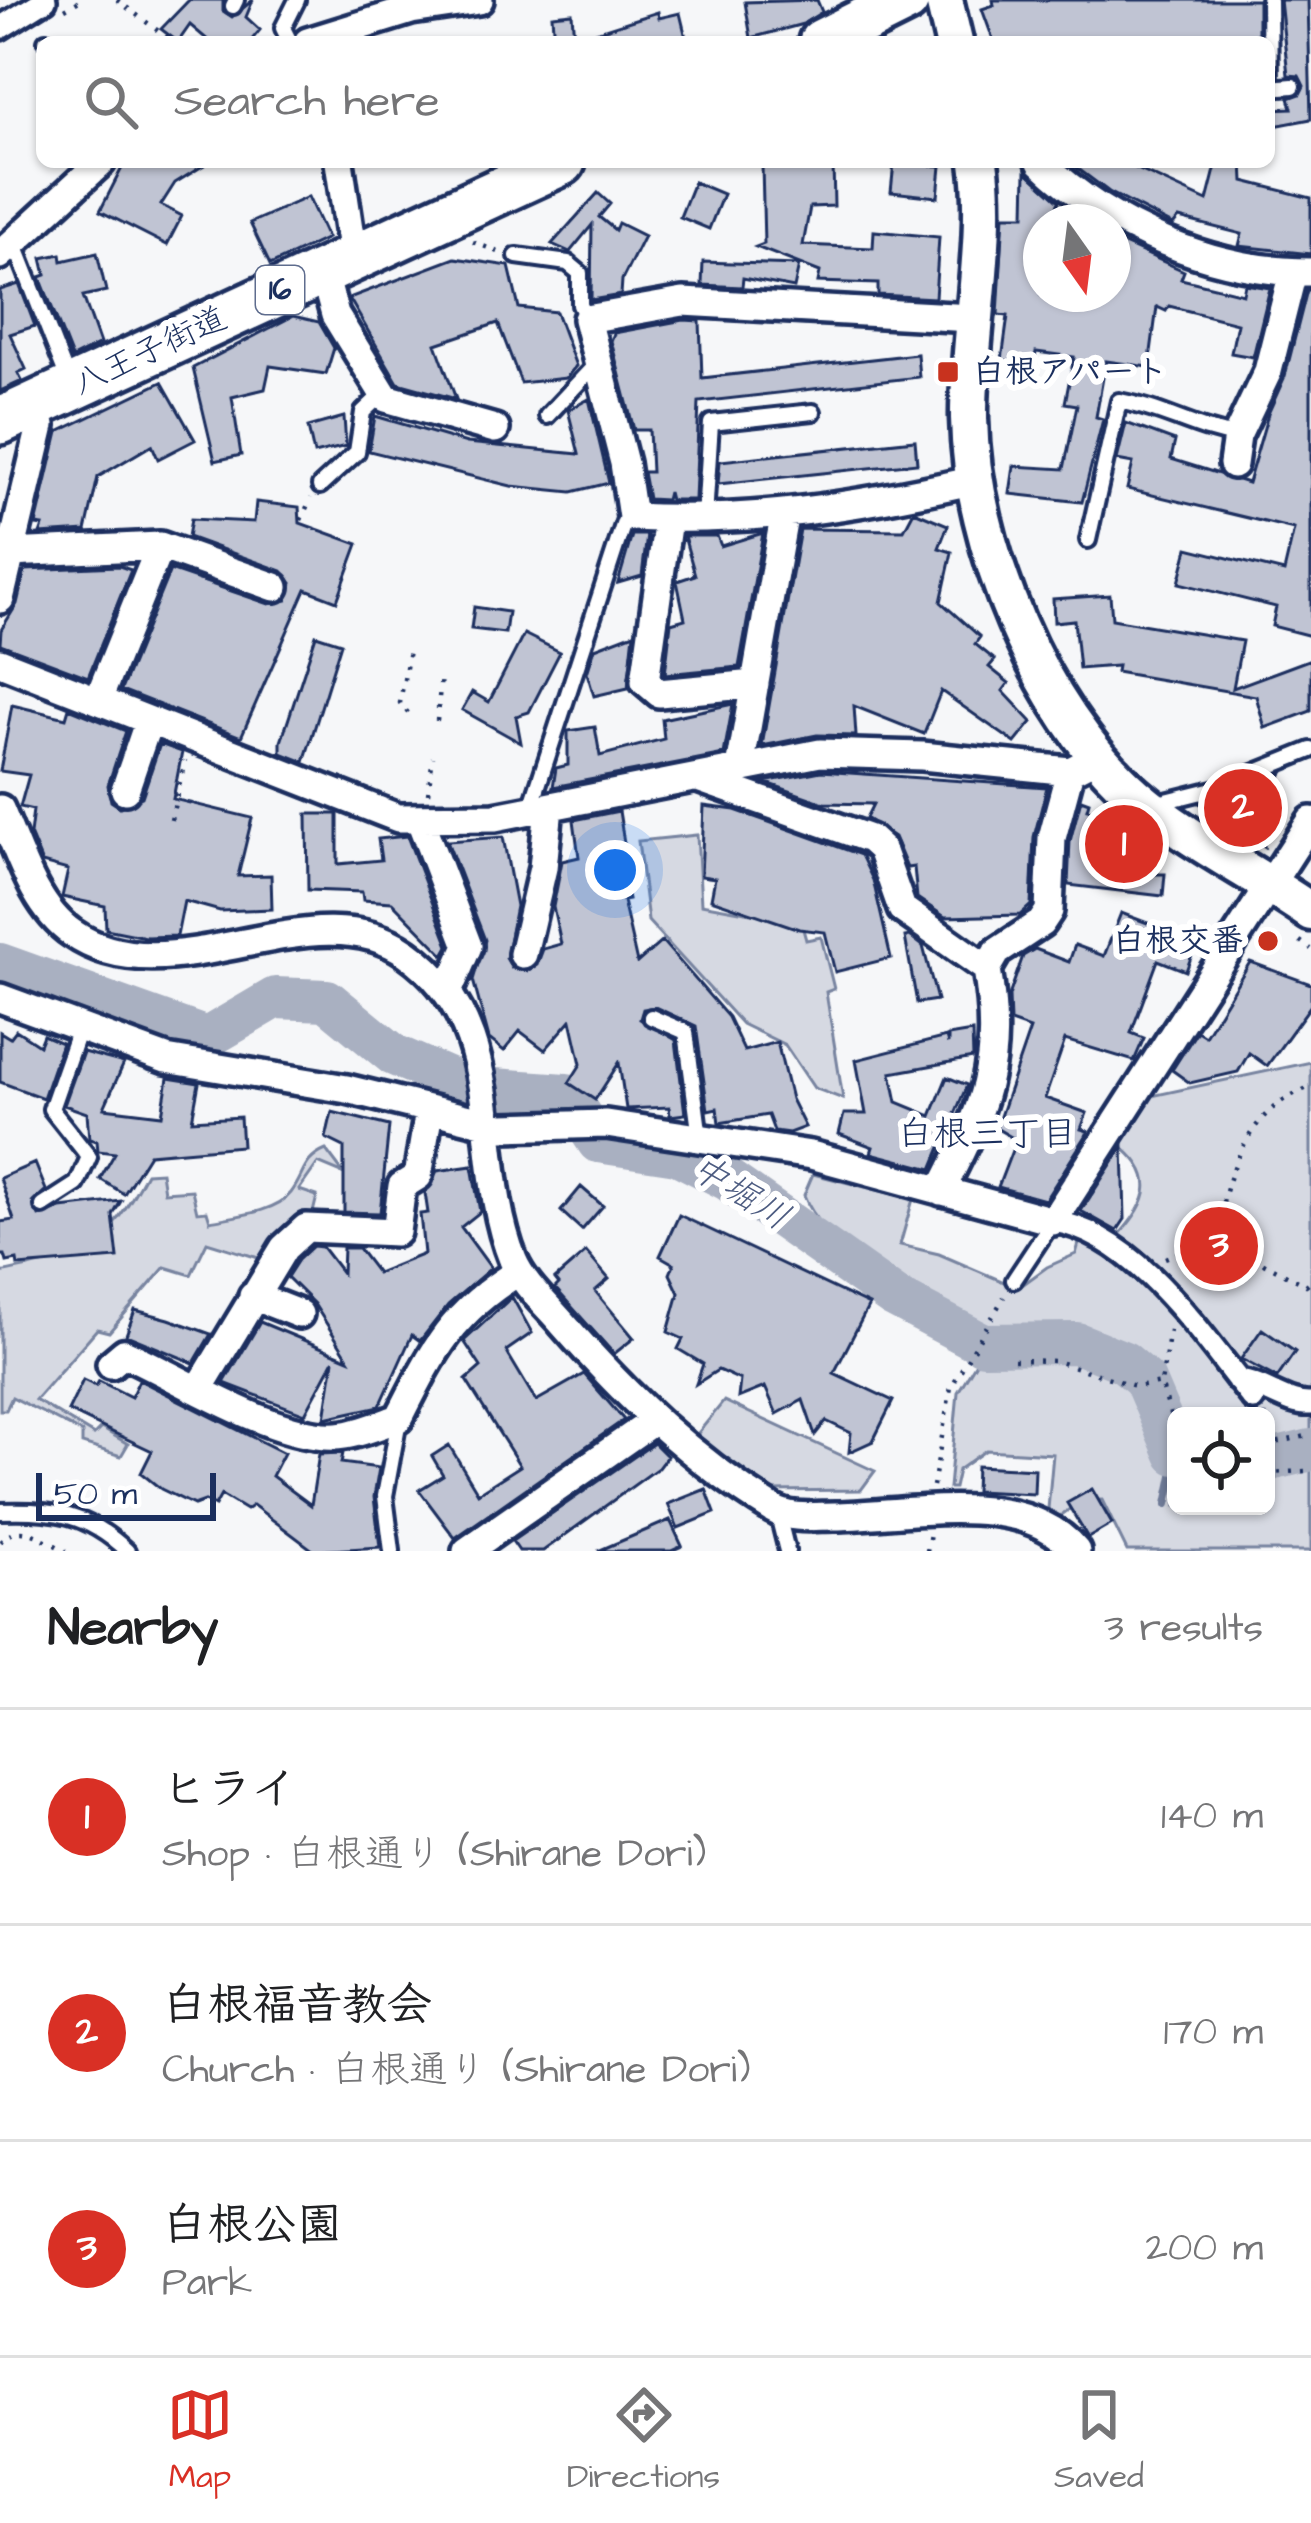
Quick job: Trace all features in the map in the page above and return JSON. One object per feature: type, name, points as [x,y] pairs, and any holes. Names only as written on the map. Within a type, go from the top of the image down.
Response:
[{"type":"highway","points":[[832,36],[888,4]]},
{"type":"highway","name":"八王子街道","points":[[36,404],[549,168]]},
{"type":"street","points":[[327,36],[411,10],[479,0]]},
{"type":"street","points":[[944,0],[953,36]]},
{"type":"street","points":[[0,28],[53,6]]},
{"type":"street","points":[[7,249],[95,168]]},
{"type":"street","points":[[339,168],[335,315],[383,393],[495,429]]},
{"type":"street","points":[[981,168],[972,317],[971,481],[988,548],[1024,640],[1085,763],[1311,912]]},
{"type":"street","points":[[1049,168],[1120,222],[1252,268],[1302,272],[1235,450]]},
{"type":"street","points":[[971,481],[896,500],[784,517],[632,517],[601,359],[587,320],[683,302],[972,317]]},
{"type":"street","points":[[0,599],[41,426],[36,404]]},
{"type":"street","points":[[740,768],[784,517]]},
{"type":"street","points":[[668,519],[645,682],[659,693],[755,684]]},
{"type":"street","points":[[10,553],[160,546],[275,587]]},
{"type":"street","points":[[98,700],[160,546]]},
{"type":"street","points":[[0,662],[398,818],[540,809],[820,753],[1085,763]]},
{"type":"street","points":[[124,790],[148,723]]},
{"type":"street","points":[[941,1191],[983,1110],[992,1078],[996,1024],[987,969],[997,952],[1041,923],[1049,911],[1052,838],[1085,763]]},
{"type":"street","points":[[698,778],[870,839],[881,849],[902,909],[987,969]]},
{"type":"street","points":[[523,954],[543,868],[540,809]]},
{"type":"street","points":[[420,820],[468,946],[448,992]]},
{"type":"street","points":[[1052,1221],[1311,821]]},
{"type":"street","points":[[3,825],[47,907],[72,933],[103,946],[172,956],[334,930],[371,935],[405,951],[448,992],[467,1023],[482,1076],[499,1209],[518,1272],[652,1422],[777,1511],[812,1516],[1010,1510],[1044,1523],[1076,1551]]},
{"type":"street","points":[[0,998],[166,1059],[346,1089],[429,1111],[569,1127],[606,1124],[811,1155],[1074,1225],[1167,1290],[1253,1399]]},
{"type":"street","points":[[200,1387],[284,1248],[306,1228],[396,1232],[403,1186],[418,1176],[429,1111]]},
{"type":"street","points":[[110,1364],[124,1353],[200,1387],[239,1411],[310,1436],[344,1436],[399,1418],[435,1346],[457,1319],[478,1297],[518,1272]]},
{"type":"street","points":[[253,1296],[299,1314]]},
{"type":"street","points":[[1238,1381],[1261,1383],[1297,1405],[1311,1404]]},
{"type":"street","points":[[487,1547],[652,1422]]},
{"type":"lane","points":[[287,36],[283,28],[297,0]]},
{"type":"lane","points":[[1269,0],[1269,36]]},
{"type":"lane","points":[[1275,88],[1293,86]]},
{"type":"lane","points":[[7,249],[36,404]]},
{"type":"lane","points":[[518,256],[568,263],[580,274],[580,305],[587,320]]},
{"type":"lane","points":[[547,416],[601,359]]},
{"type":"lane","points":[[320,486],[357,452],[363,412],[383,393]]},
{"type":"lane","points":[[1088,540],[1120,401],[1164,409],[1190,429],[1235,450]]},
{"type":"lane","points":[[705,517],[711,423],[813,412]]},
{"type":"lane","points":[[540,809],[623,522],[632,517]]},
{"type":"lane","points":[[1149,805],[1214,789],[1311,750]]},
{"type":"lane","points":[[650,1017],[686,1032],[700,1140]]},
{"type":"lane","points":[[43,1206],[77,1184],[89,1157],[51,1109],[79,1029]]},
{"type":"lane","points":[[1014,1280],[1052,1221]]},
{"type":"lane","points":[[392,1551],[385,1496],[399,1418]]},
{"type":"lane","points":[[0,1511],[76,1515],[103,1528],[127,1551]]},
{"type":"lane","points":[[777,1511],[787,1551]]},
{"type":"path","points":[[53,6],[81,0]]},
{"type":"path","points":[[116,0],[165,36]]},
{"type":"path","points":[[464,239],[518,256]]},
{"type":"path","points":[[408,712],[400,704],[410,650]]},
{"type":"path","points":[[437,721],[441,675]]},
{"type":"path","points":[[171,820],[189,739]]},
{"type":"path","points":[[420,820],[433,757]]},
{"type":"path","points":[[1215,1238],[1240,1150],[1277,1101],[1311,1088]]},
{"type":"path","points":[[1140,1268],[1215,1238],[1306,1285],[1311,1281]]},
{"type":"path","points":[[933,1484],[955,1381],[1014,1280]]},
{"type":"path","points":[[1169,1407],[1162,1383],[1173,1315]]},
{"type":"path","points":[[1014,1360],[1056,1361],[1138,1387],[1162,1383]]},
{"type":"path","points":[[1275,1443],[1311,1435]]},
{"type":"path","points":[[1275,1473],[1306,1471]]},
{"type":"path","points":[[927,1551],[931,1526]]},
{"type":"path","points":[[0,1542],[9,1532],[25,1530],[66,1551]]},
{"type":"shaded area","points":[[697,835],[701,904],[801,922],[806,940],[821,937],[834,989],[826,992],[843,1099],[814,1088],[785,1045],[742,1024],[648,921],[638,841]]},
{"type":"shaded area","points":[[1311,1062],[1311,1551],[1127,1551],[1102,1500],[1081,1501],[1060,1516],[1048,1509],[1053,1454],[986,1450],[958,1470],[954,1488],[949,1488],[958,1392],[994,1333],[859,1257],[816,1217],[804,1195],[813,1174],[913,1199],[900,1245],[939,1254],[1018,1288],[1076,1254],[1083,1229],[1113,1242],[1134,1216],[1146,1181],[1133,1157],[1118,1144],[1142,1098]]},
{"type":"shaded area","points":[[326,1150],[344,1174],[318,1163],[299,1190],[317,1196],[312,1217],[265,1260],[207,1242],[191,1275],[165,1267],[109,1332],[97,1329],[35,1400],[94,1435],[101,1428],[128,1444],[121,1456],[82,1444],[82,1433],[12,1397],[6,1410],[0,1410],[0,1273],[52,1261],[89,1245],[118,1218],[146,1173],[161,1172],[164,1192],[192,1190],[197,1212],[207,1211],[210,1221],[253,1213],[284,1200],[308,1163]]},
{"type":"shaded area","points":[[724,1401],[875,1471],[861,1490],[767,1491],[694,1438]]},
{"type":"building","points":[[189,0],[223,0],[223,11],[232,17],[253,0],[246,17],[260,30],[255,36],[203,36],[190,25],[182,36],[170,36],[161,29]]},
{"type":"building","points":[[817,0],[822,12],[803,24],[751,36],[745,2]]},
{"type":"building","points":[[993,0],[1258,0],[1258,36],[992,36],[982,9],[994,5]]},
{"type":"building","points":[[1280,0],[1308,0],[1311,119],[1275,126],[1275,109],[1292,108],[1289,98],[1300,94],[1304,86],[1299,76],[1288,75]]},
{"type":"building","points":[[658,12],[659,18],[680,13],[686,36],[583,36]]},
{"type":"building","points":[[572,13],[574,36],[554,36],[552,15]]},
{"type":"building","points":[[122,168],[199,168],[175,183],[161,205],[182,216],[167,245],[100,211]]},
{"type":"building","points":[[762,168],[833,168],[834,206],[810,207],[803,245],[873,248],[874,231],[939,237],[935,298],[878,295],[878,284],[818,282],[820,272],[756,247],[764,244]]},
{"type":"building","points":[[893,168],[941,168],[938,197],[891,192]]},
{"type":"building","points":[[1077,168],[1135,168],[1207,201],[1215,168],[1243,168],[1244,181],[1311,198],[1311,254],[1239,246],[1242,234],[1179,218],[1173,225],[1109,192]]},
{"type":"building","points":[[1026,171],[1059,201],[1058,204],[1025,204]]},
{"type":"building","points":[[694,182],[723,194],[709,229],[680,217]]},
{"type":"building","points":[[598,193],[610,204],[599,217],[615,230],[618,223],[644,236],[622,280],[621,295],[591,300],[592,225],[570,252],[552,244]]},
{"type":"building","points":[[308,197],[327,238],[270,265],[250,223]]},
{"type":"building","points":[[1004,215],[1023,215],[1023,312],[1131,312],[1131,247],[1184,271],[1181,279],[1243,294],[1245,284],[1270,288],[1253,357],[1231,353],[1237,323],[1169,306],[1166,311],[1157,307],[1149,367],[1106,361],[1096,417],[1103,419],[1082,502],[1010,494],[1014,466],[1064,469],[1077,405],[1065,403],[1074,357],[1036,352],[1034,365],[1002,360],[1008,316],[998,315]]},
{"type":"building","points":[[97,253],[106,291],[83,296],[100,344],[72,358],[40,277],[46,275],[42,258],[61,254],[62,261]]},
{"type":"building","points":[[455,258],[509,266],[519,308],[556,312],[576,366],[566,378],[521,383],[498,323],[436,344],[456,399],[398,383],[349,298]]},
{"type":"building","points":[[703,262],[799,265],[794,288],[743,278],[742,287],[702,285]]},
{"type":"building","points":[[19,284],[35,326],[10,334],[26,369],[18,373],[22,381],[0,391],[0,290]]},
{"type":"building","points":[[1307,290],[1311,290],[1311,636],[1272,626],[1276,607],[1179,583],[1188,548],[1284,572],[1294,529],[1127,489],[1133,463],[1117,460],[1126,423],[1175,441],[1171,459],[1248,483],[1268,414],[1285,376]]},
{"type":"building","points":[[293,316],[319,322],[334,348],[326,374],[270,366],[265,389],[232,397],[241,455],[215,461],[193,368]]},
{"type":"building","points":[[700,321],[702,378],[917,354],[919,377],[699,402],[695,500],[670,500],[668,492],[666,500],[648,499],[643,472],[651,472],[649,430],[634,430],[611,341],[614,333]]},
{"type":"building","points":[[162,382],[195,440],[158,459],[152,445],[98,477],[86,531],[40,534],[43,526],[36,525],[58,432]]},
{"type":"building","points":[[589,399],[609,483],[572,492],[511,486],[369,451],[375,416],[467,443],[579,454],[568,410]]},
{"type":"building","points":[[344,417],[346,446],[314,454],[308,427]]},
{"type":"building","points":[[915,440],[917,463],[718,484],[720,461]]},
{"type":"building","points":[[256,502],[299,507],[300,523],[358,544],[337,601],[306,589],[241,737],[121,690],[170,570],[269,604],[287,600],[292,583],[282,571],[188,537],[191,519],[254,522]]},
{"type":"building","points":[[914,511],[948,525],[939,548],[952,552],[941,602],[980,637],[975,644],[995,660],[989,667],[1009,683],[1003,691],[1032,722],[1015,743],[941,691],[924,734],[854,706],[856,736],[817,735],[762,746],[800,529],[904,530]]},
{"type":"building","points":[[763,533],[739,667],[665,674],[671,623],[685,619],[677,581],[695,575],[684,536],[717,536],[721,546]]},
{"type":"building","points":[[632,535],[647,535],[642,576],[618,583]]},
{"type":"building","points":[[119,566],[131,570],[88,677],[0,644],[25,570]]},
{"type":"building","points":[[1110,595],[1112,619],[1242,641],[1233,688],[1311,659],[1311,711],[1265,728],[1256,696],[1116,672],[1117,666],[1079,669],[1074,620],[1054,622],[1053,599]]},
{"type":"building","points":[[474,607],[508,612],[505,633],[471,629]]},
{"type":"building","points":[[634,633],[628,688],[594,696],[587,673],[595,648]]},
{"type":"building","points":[[524,634],[560,652],[529,712],[516,716],[521,743],[462,710],[472,692],[489,702]]},
{"type":"building","points":[[316,635],[341,643],[304,762],[281,753],[281,742]]},
{"type":"building","points":[[733,704],[724,754],[553,787],[556,768],[568,765],[568,731],[595,727],[600,756],[664,739],[662,719]]},
{"type":"building","points":[[12,705],[66,718],[69,708],[126,731],[108,785],[111,801],[120,807],[142,797],[160,744],[182,752],[173,799],[252,818],[238,876],[271,875],[272,909],[220,911],[184,901],[177,936],[146,937],[106,929],[105,906],[62,897],[68,870],[42,863],[30,834],[33,810],[20,807],[29,775],[0,771]]},
{"type":"building","points":[[821,771],[1047,787],[1034,837],[1031,905],[1020,915],[945,917],[917,898],[914,867],[907,868],[894,837],[866,818],[873,804],[824,803],[764,782]]},
{"type":"building","points":[[1283,773],[1257,812],[1264,846],[1201,804]]},
{"type":"building","points":[[1081,799],[1089,802],[1087,809],[1104,813],[1159,849],[1152,874],[1165,874],[1163,896],[1068,885],[1070,841]]},
{"type":"building","points":[[704,806],[735,810],[861,855],[873,880],[891,958],[835,972],[825,932],[799,929],[711,899],[715,878],[701,876]]},
{"type":"building","points":[[619,811],[628,868],[622,869],[628,900],[623,901],[637,963],[662,941],[728,1017],[744,1051],[777,1042],[791,1099],[805,1127],[789,1133],[774,1131],[768,1115],[719,1123],[717,1108],[708,1110],[696,1026],[655,1007],[643,1009],[640,1019],[676,1040],[685,1114],[670,1116],[669,1107],[626,1109],[619,1063],[595,1100],[569,1083],[581,1064],[571,1020],[545,1050],[520,1031],[504,1051],[489,1039],[473,980],[485,940],[447,841],[503,837],[516,906],[506,958],[512,968],[527,971],[537,965],[543,949],[561,944],[553,907],[562,861],[579,857],[574,820]]},
{"type":"building","points":[[307,814],[338,814],[338,864],[381,860],[378,839],[407,836],[449,946],[444,955],[392,902],[363,900],[362,892],[308,890]]},
{"type":"building","points":[[1121,913],[1161,928],[1160,938],[1166,930],[1197,941],[1186,971],[1158,960],[1131,1033],[1144,1038],[1134,1061],[1065,1040],[1045,1098],[1087,1113],[1081,1129],[1088,1131],[1086,1136],[1045,1200],[998,1187],[1016,1140],[996,1128],[1030,1029],[1010,1022],[1009,996],[1023,956],[1035,949],[1069,962],[1075,945],[1104,956]]},
{"type":"building","points":[[905,937],[923,946],[937,1000],[917,1003]]},
{"type":"building","points":[[1250,962],[1311,984],[1311,1005],[1267,1066],[1249,1053],[1238,1072],[1190,1083],[1172,1070],[1197,1031],[1205,1036]]},
{"type":"building","points":[[16,1030],[39,1045],[43,1035],[62,1043],[43,1098],[0,1082],[0,1032],[10,1038]]},
{"type":"building","points":[[972,1032],[973,1058],[891,1073],[897,1102],[931,1116],[947,1077],[967,1085],[932,1169],[871,1153],[873,1147],[839,1134],[844,1114],[866,1114],[856,1060],[946,1037],[948,1044],[948,1036]]},
{"type":"building","points":[[83,1052],[124,1063],[104,1108],[162,1115],[168,1078],[199,1083],[192,1120],[240,1117],[242,1146],[149,1154],[124,1194],[100,1179],[115,1153],[98,1151],[97,1141],[89,1139],[87,1113],[64,1105]]},
{"type":"building","points":[[332,1112],[389,1126],[380,1213],[344,1212],[344,1147],[326,1138]]},
{"type":"building","points":[[1123,1146],[1125,1219],[1117,1231],[1081,1211]]},
{"type":"building","points":[[35,1163],[46,1190],[33,1202],[39,1216],[61,1208],[121,1201],[113,1215],[118,1258],[18,1266],[17,1260],[7,1262],[0,1255],[0,1222],[14,1220],[0,1178]]},
{"type":"building","points":[[472,1166],[480,1212],[461,1227],[491,1268],[448,1305],[420,1341],[412,1335],[380,1406],[325,1418],[334,1360],[305,1414],[224,1383],[260,1322],[349,1359],[314,1304],[287,1277],[313,1246],[322,1247],[342,1273],[343,1248],[358,1248],[377,1273],[424,1254],[420,1214],[428,1213],[425,1193],[437,1171]]},
{"type":"building","points":[[581,1187],[603,1206],[582,1230],[561,1211]]},
{"type":"building","points":[[679,1215],[869,1305],[834,1373],[893,1401],[873,1441],[849,1452],[851,1433],[826,1421],[815,1435],[803,1400],[777,1414],[765,1387],[738,1398],[740,1380],[718,1370],[696,1384],[703,1364],[678,1349],[683,1339],[668,1332],[679,1293],[670,1274],[674,1264],[660,1256]]},
{"type":"building","points":[[586,1252],[609,1279],[595,1291],[634,1338],[614,1354],[555,1288],[559,1284],[555,1279]]},
{"type":"building","points":[[512,1297],[532,1333],[506,1351],[536,1401],[584,1374],[624,1420],[455,1538],[419,1490],[443,1475],[432,1456],[449,1445],[478,1493],[520,1466],[466,1380],[481,1367],[464,1341]]},
{"type":"building","points":[[135,1310],[211,1334],[194,1363],[126,1335]]},
{"type":"building","points":[[1262,1329],[1295,1352],[1277,1378],[1241,1359]]},
{"type":"building","points":[[83,1380],[96,1386],[99,1381],[131,1397],[139,1380],[284,1453],[272,1476],[311,1505],[319,1454],[343,1453],[341,1463],[379,1468],[374,1497],[380,1547],[314,1551],[253,1505],[246,1510],[221,1495],[215,1506],[205,1501],[194,1505],[161,1489],[141,1473],[152,1451],[68,1411]]},
{"type":"building","points":[[654,1443],[667,1456],[658,1468],[543,1551],[519,1551],[512,1541]]},
{"type":"building","points":[[976,1466],[1035,1469],[1034,1494],[975,1491]]},
{"type":"building","points":[[706,1489],[715,1513],[678,1528],[668,1504]]},
{"type":"building","points":[[1092,1489],[1112,1524],[1088,1538],[1067,1503]]},
{"type":"building","points":[[670,1520],[682,1546],[671,1551],[598,1551]]},
{"type":"waterway","name":"中堀川","points":[[0,964],[207,1038],[275,998],[327,1000],[394,1055],[467,1087],[566,1094],[598,1142],[677,1154],[728,1180],[894,1297],[983,1344],[1077,1343],[1124,1362],[1144,1379],[1167,1433]]},
{"type":"waterway","name":"中堀川","points":[[1275,1459],[1311,1450]]},
{"type":"place","name":"白根アパート","points":[[948,372]]},
{"type":"place","name":"白根福音教会","points":[[1243,808]]},
{"type":"place","name":"ヒライ","points":[[1124,844]]},
{"type":"place","name":"白根交番","points":[[1268,941]]},
{"type":"place","name":"白根公園","points":[[1219,1246]]},
{"type":"district","name":"白根三丁目","points":[[987,1134]]}]
